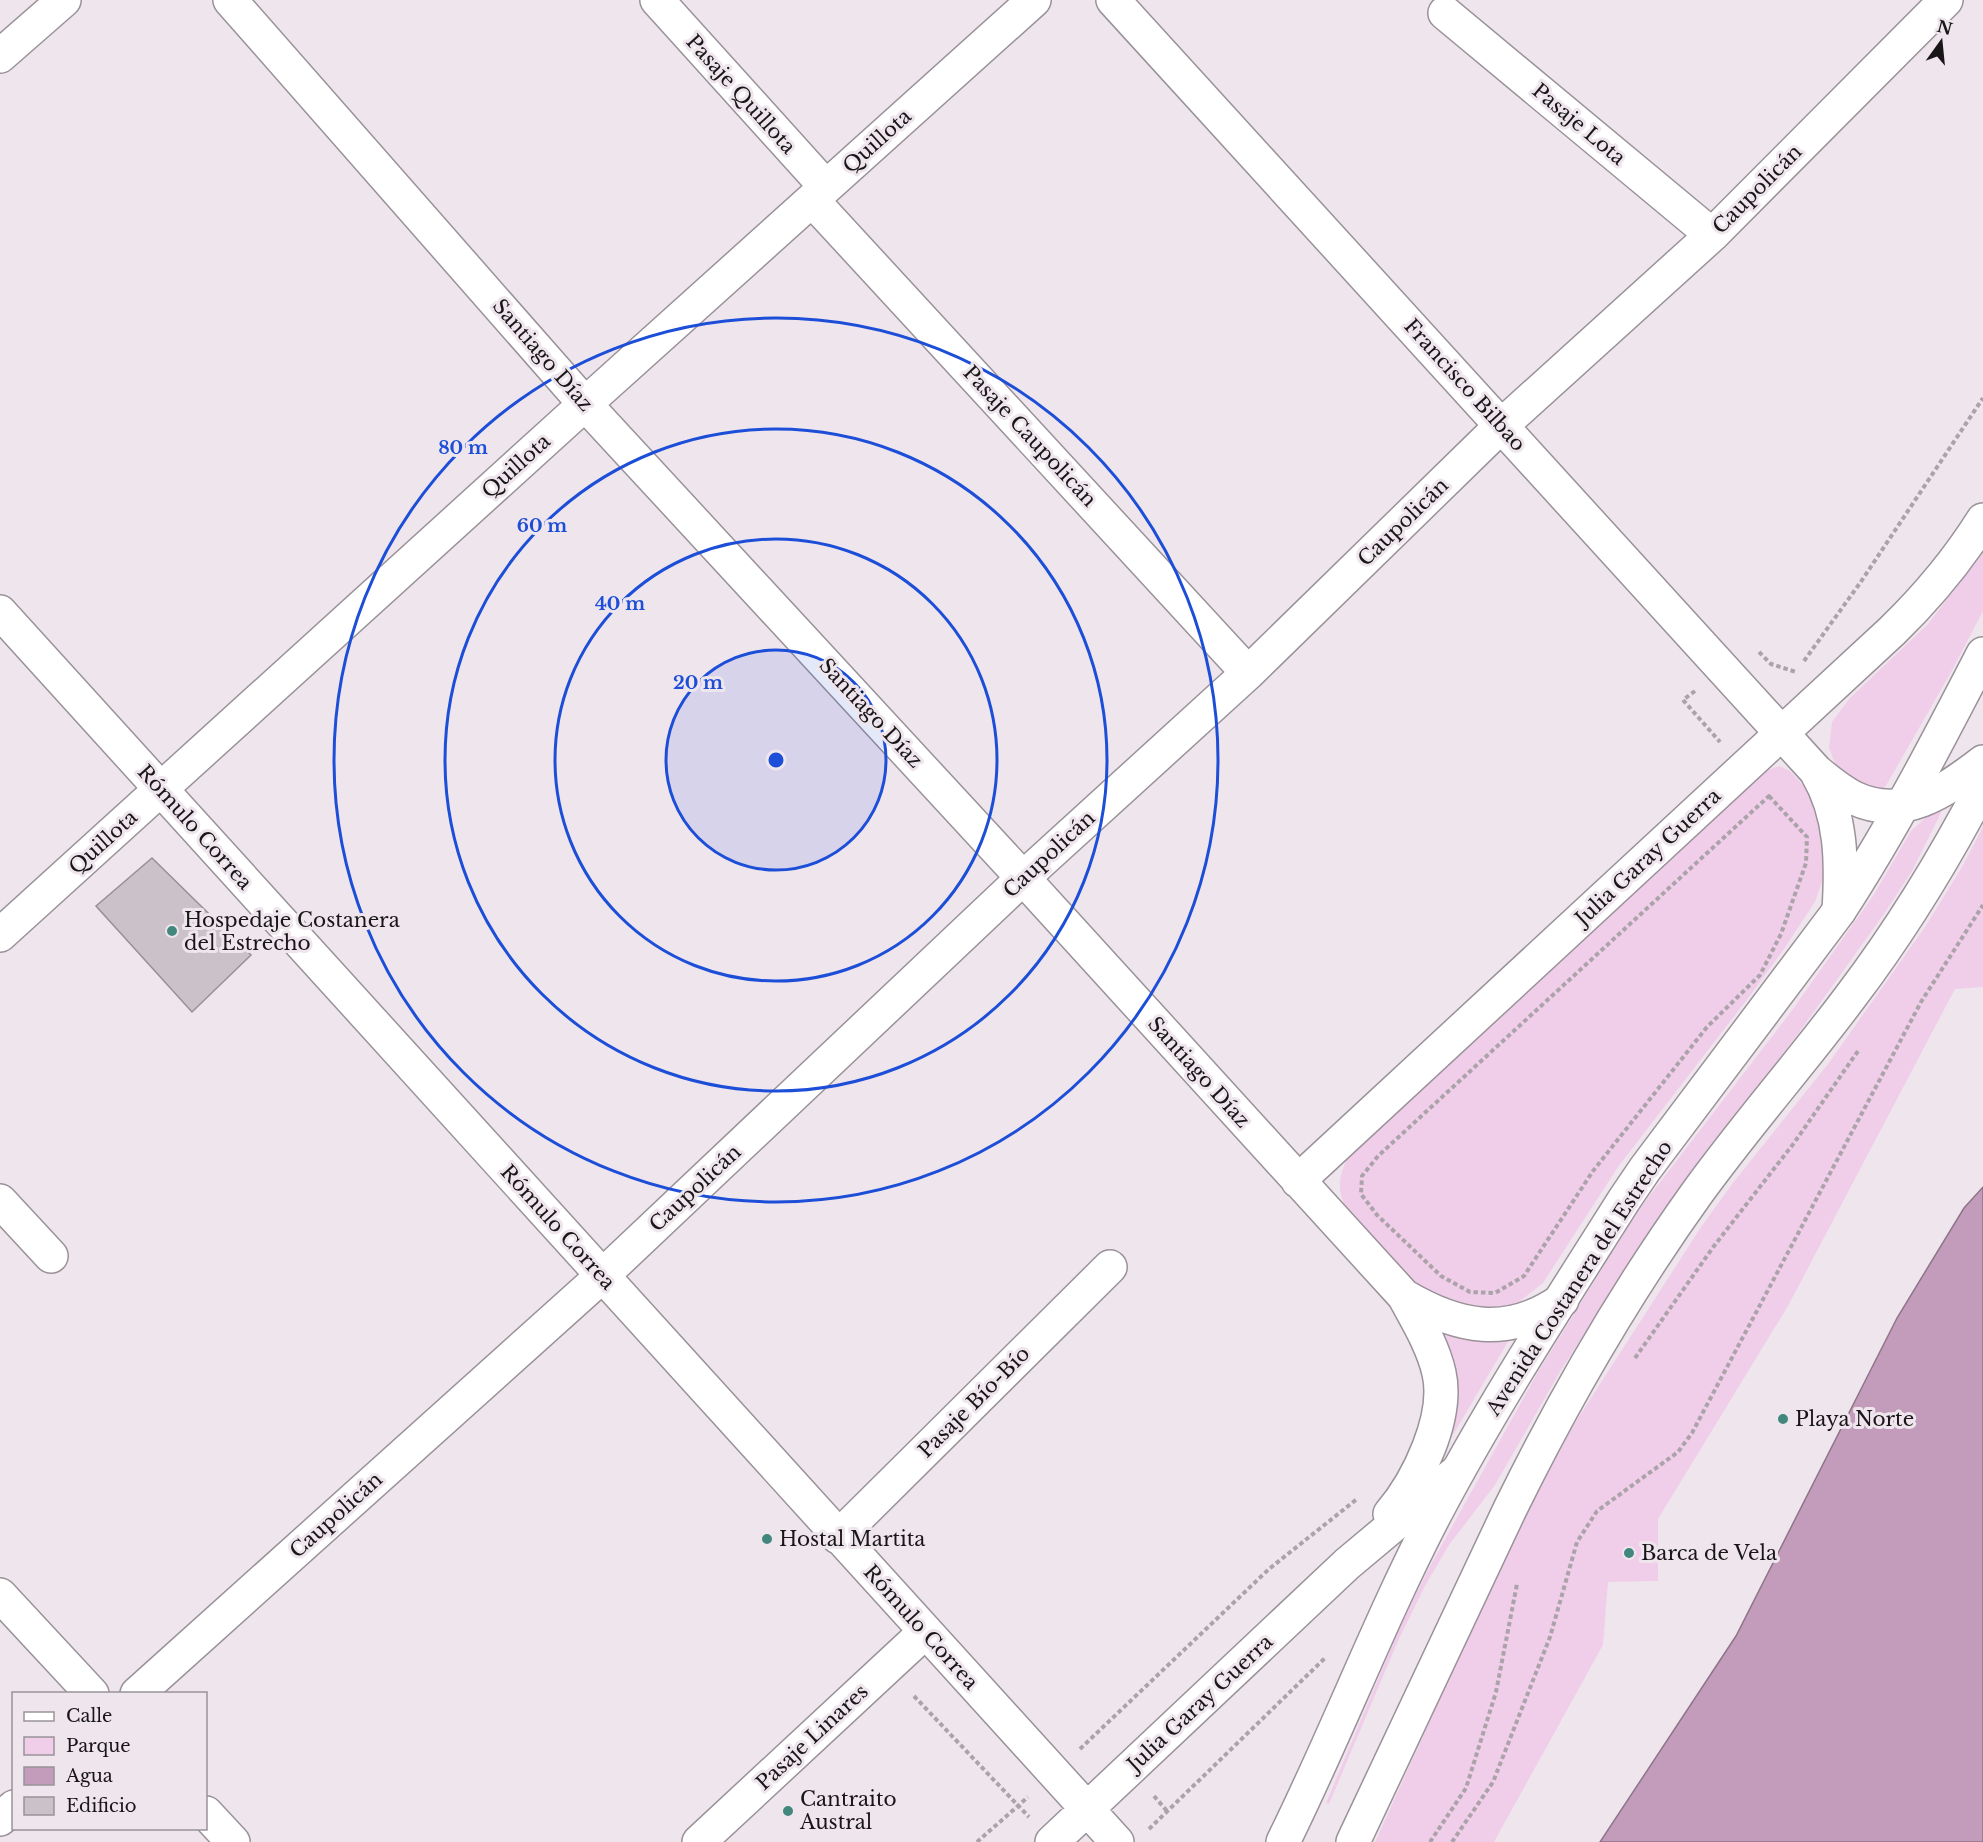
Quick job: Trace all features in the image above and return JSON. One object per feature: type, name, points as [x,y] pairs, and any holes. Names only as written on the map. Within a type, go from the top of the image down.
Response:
[{"type":"street","points":[[0,56],[64,0]]},
{"type":"street","name":"Santiago Díaz","points":[[230,0],[585,404],[1023,878],[1404,1296],[1422,1307],[1449,1318],[1485,1326],[1508,1324],[1528,1318],[1562,1300]]},
{"type":"street","name":"Pasaje Quillota","points":[[657,0],[819,194]]},
{"type":"street","name":"Quillota","points":[[0,935],[1034,0]]},
{"type":"street","name":"Francisco Bilbao","points":[[1113,0],[1816,771],[1836,787],[1864,802],[1881,806],[1903,807],[1927,799],[1983,762]]},
{"type":"street","name":"Caupolicán","points":[[139,1692],[602,1276],[1023,878],[1248,673],[1502,426],[1712,234],[1946,0]]},
{"type":"street","name":"Pasaje Lota","points":[[1445,13],[1712,234]]},
{"type":"street","name":"Pasaje Caupolicán","points":[[819,194],[1248,673]]},
{"type":"street","name":"Julia Garay Guerra","points":[[1298,1181],[1927,598],[1983,520]]},
{"type":"street","name":"Rómulo Correa","points":[[0,612],[1088,1810],[1130,1838]]},
{"type":"street","name":"Avenida Costanera del Estrecho","points":[[1283,1842],[1317,1772],[1382,1622],[1458,1471],[1499,1399],[1645,1169],[1839,911],[1903,807],[1983,654]]},
{"type":"street","name":"Francisco Bilbao","points":[[1816,771],[1829,798],[1838,831],[1839,911]]},
{"type":"street","points":[[1353,1842],[1515,1498],[1587,1365],[1644,1272],[1696,1194],[1814,1045],[1879,956],[1934,871],[1983,785]]},
{"type":"street","points":[[0,1201],[51,1256]]},
{"type":"street","name":"Pasaje Bío-Bío","points":[[838,1537],[1110,1267]]},
{"type":"street","name":"Julia Garay Guerra","points":[[1347,1564],[1393,1511],[1406,1492],[1424,1459],[1438,1415],[1441,1393],[1439,1373],[1426,1338],[1404,1296]]},
{"type":"street","name":"Julia Garay Guerra","points":[[1052,1842],[1347,1564],[1458,1471]]},
{"type":"street","points":[[0,1595],[90,1692]]},
{"type":"street","name":"Pasaje Linares","points":[[699,1842],[925,1632]]},
{"type":"street","points":[[1334,1842],[1374,1799]]},
{"type":"street","points":[[0,1820],[12,1809]]},
{"type":"street","points":[[207,1814],[232,1842]]},
{"type":"path","points":[[1769,796],[1378,1156],[1362,1176],[1361,1194],[1377,1215],[1442,1276],[1470,1292],[1495,1293],[1524,1276],[1593,1171],[1707,1027],[1760,975],[1781,934],[1806,863],[1807,837],[1683,700],[1754,646],[1771,664],[1796,673],[1860,583],[1983,398]]},
{"type":"path","points":[[1452,1842],[1493,1782],[1550,1637],[1577,1542],[1597,1511],[1678,1452],[1692,1433],[1921,1002],[1983,905]]},
{"type":"path","points":[[1629,1367],[1714,1246],[1794,1143],[1860,1047]]},
{"type":"path","points":[[1351,1239],[1377,1215]]},
{"type":"path","points":[[977,1842],[1054,1773],[1269,1569],[1360,1497]]},
{"type":"path","points":[[1430,1842],[1466,1788],[1496,1692],[1517,1581]]},
{"type":"path","points":[[1130,1838],[1326,1657]]},
{"type":"path","points":[[914,1696],[1052,1842]]},
{"type":"green space","points":[[1983,552],[1983,611],[1887,784],[1883,789],[1865,790],[1836,766],[1829,748],[1832,722],[1849,699],[1928,624]]},
{"type":"green space","points":[[1779,766],[1790,771],[1814,797],[1822,813],[1824,876],[1815,902],[1784,949],[1618,1167],[1543,1283],[1510,1309],[1489,1314],[1428,1294],[1354,1221],[1344,1205],[1340,1183],[1348,1157],[1762,775]]},
{"type":"green space","points":[[1936,808],[1941,809],[1941,813],[1912,871],[1884,914],[1795,1038],[1710,1145],[1664,1209],[1561,1370],[1495,1485],[1449,1545],[1425,1586],[1398,1641],[1329,1804],[1326,1803],[1399,1629],[1429,1568],[1538,1372],[1638,1211],[1790,1013],[1873,896],[1911,831]]},
{"type":"green space","points":[[1983,827],[1983,987],[1955,989],[1788,1306],[1658,1519],[1658,1581],[1608,1582],[1603,1645],[1494,1842],[1375,1842],[1476,1619],[1529,1508],[1573,1426],[1701,1227],[1732,1184],[1828,1064],[1925,927],[1962,867]]},
{"type":"green space","points":[[1431,1326],[1483,1340],[1509,1340],[1434,1467]]},
{"type":"water","points":[[1983,1187],[1983,1842],[1600,1842],[1736,1636],[1897,1318],[1964,1208]]},
{"type":"building","name":"Hospedaje Costanera del Estrecho","points":[[152,858],[251,955],[192,1012],[96,906]]},
{"type":"place","name":"Hospedaje Costanera del Estrecho","points":[[172,931]]},
{"type":"place","name":"Playa Norte","points":[[1783,1419]]},
{"type":"place","name":"Hostal Martita","points":[[767,1539]]},
{"type":"place","name":"Barca de Vela","points":[[1629,1553]]},
{"type":"place","name":"Cantraito Austral","points":[[788,1811]]}]
